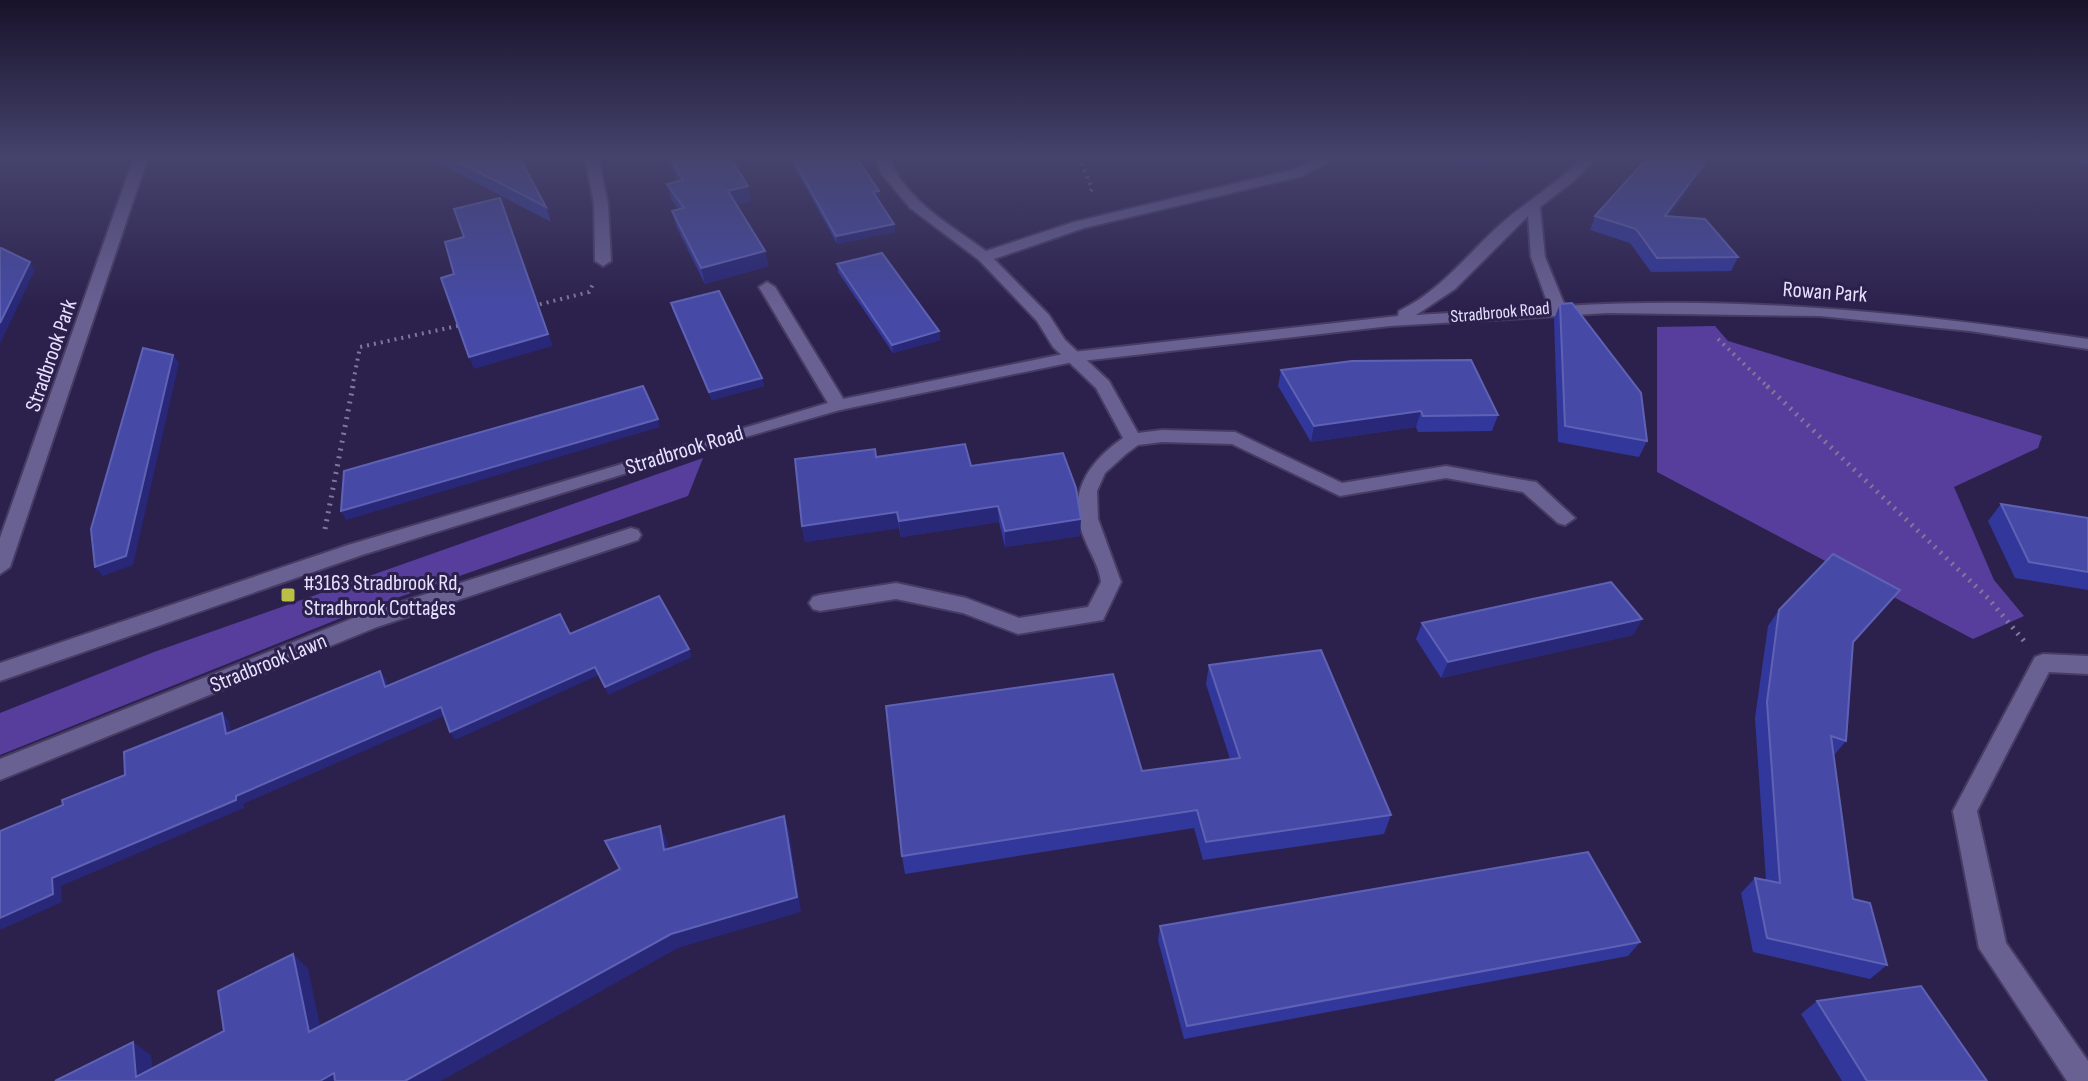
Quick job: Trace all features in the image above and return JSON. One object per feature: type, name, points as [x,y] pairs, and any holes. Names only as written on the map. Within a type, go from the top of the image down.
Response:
[{"type":"street","name":"Stradbrook Park","points":[[0,567],[124,207]]},
{"type":"street","points":[[601,207],[603,261]]},
{"type":"street","points":[[918,207],[984,257],[1043,318],[1073,357],[1103,385],[1133,440]]},
{"type":"street","points":[[984,257],[1079,225],[1153,207]]},
{"type":"street","name":"Stradbrook Road","points":[[0,672],[323,561],[838,405],[1073,357],[1390,321],[1558,309],[1538,257],[1534,208],[1509,224],[1452,287],[1426,306],[1390,321]]},
{"type":"street","points":[[767,287],[838,405]]},
{"type":"street","name":"Rowan Park","points":[[1558,309],[1820,311],[1970,326],[2088,344]]},
{"type":"street","points":[[820,603],[896,591],[966,606],[1018,626],[1095,614],[1111,585],[1108,564],[1093,537],[1085,506],[1088,481],[1107,457],[1133,440],[1162,436],[1235,438],[1340,490],[1446,472],[1529,487],[1565,518]]},
{"type":"street","name":"Stradbrook Lawn","points":[[0,770],[369,621],[631,535]]},
{"type":"street","points":[[2084,1081],[1993,948],[1965,811],[2043,663],[2088,665]]},
{"type":"path","points":[[531,307],[589,292],[603,261]]},
{"type":"path","points":[[1686,308],[1988,598],[2043,663]]},
{"type":"path","points":[[323,561],[326,521],[360,347],[474,321]]},
{"type":"shaded area","points":[[1715,326],[1728,341],[2042,436],[2038,448],[1954,487],[1994,580],[2024,616],[1973,639],[1657,472],[1657,327]]},
{"type":"shaded area","points":[[703,458],[688,496],[351,614],[0,755],[0,713],[154,652]]},
{"type":"building","points":[[503,207],[548,334],[469,357],[441,278],[454,274],[445,242],[464,237],[454,209]]},
{"type":"building","points":[[738,207],[765,251],[701,268],[672,211]]},
{"type":"building","points":[[820,207],[883,207],[894,224],[836,236]]},
{"type":"building","points":[[1603,207],[1671,207],[1665,216],[1705,219],[1738,257],[1657,258],[1636,229],[1595,216]]},
{"type":"building","points":[[0,249],[30,262],[0,323]]},
{"type":"building","points":[[882,253],[939,331],[892,345],[837,264]]},
{"type":"building","points":[[719,291],[762,378],[709,392],[671,303]]},
{"type":"building","points":[[1572,303],[1641,393],[1647,441],[1565,426],[1560,304]]},
{"type":"building","points":[[143,348],[173,355],[126,556],[95,567],[91,529]]},
{"type":"building","points":[[1471,360],[1498,415],[1423,416],[1421,411],[1314,426],[1281,370],[1352,361]]},
{"type":"building","points":[[643,386],[658,419],[341,511],[344,471]]},
{"type":"building","points":[[965,444],[971,466],[1063,453],[1076,488],[1081,519],[1005,531],[998,506],[899,521],[897,512],[802,526],[795,459],[875,449],[876,457]]},
{"type":"building","points":[[2001,504],[2088,518],[2088,572],[2029,562]]},
{"type":"building","points":[[1833,554],[1900,590],[1853,642],[1846,741],[1831,736],[1853,899],[1870,903],[1887,965],[1767,938],[1755,878],[1780,883],[1767,702],[1779,610]]},
{"type":"building","points":[[1611,582],[1642,619],[1448,662],[1422,623]]},
{"type":"building","points":[[659,596],[689,649],[605,687],[595,667],[450,732],[441,707],[236,796],[236,800],[52,878],[53,894],[0,918],[0,831],[63,805],[62,800],[125,775],[124,752],[222,713],[226,734],[380,671],[385,687],[560,614],[570,634]]},
{"type":"building","points":[[1321,650],[1391,815],[1206,842],[1197,810],[902,856],[886,706],[1113,674],[1142,771],[1240,758],[1209,665]]},
{"type":"building","points":[[784,816],[797,897],[671,934],[405,1081],[335,1081],[334,1073],[320,1081],[55,1081],[133,1042],[136,1077],[224,1031],[218,991],[293,954],[309,1032],[620,869],[605,841],[660,826],[664,850]]},
{"type":"building","points":[[1588,852],[1640,942],[1187,1026],[1160,926]]},
{"type":"building","points":[[1921,986],[1987,1081],[1867,1081],[1817,1001]]},
{"type":"place","name":"#3163 Stradbrook Rd, Stradbrook Cottages","points":[[288,595]]}]
